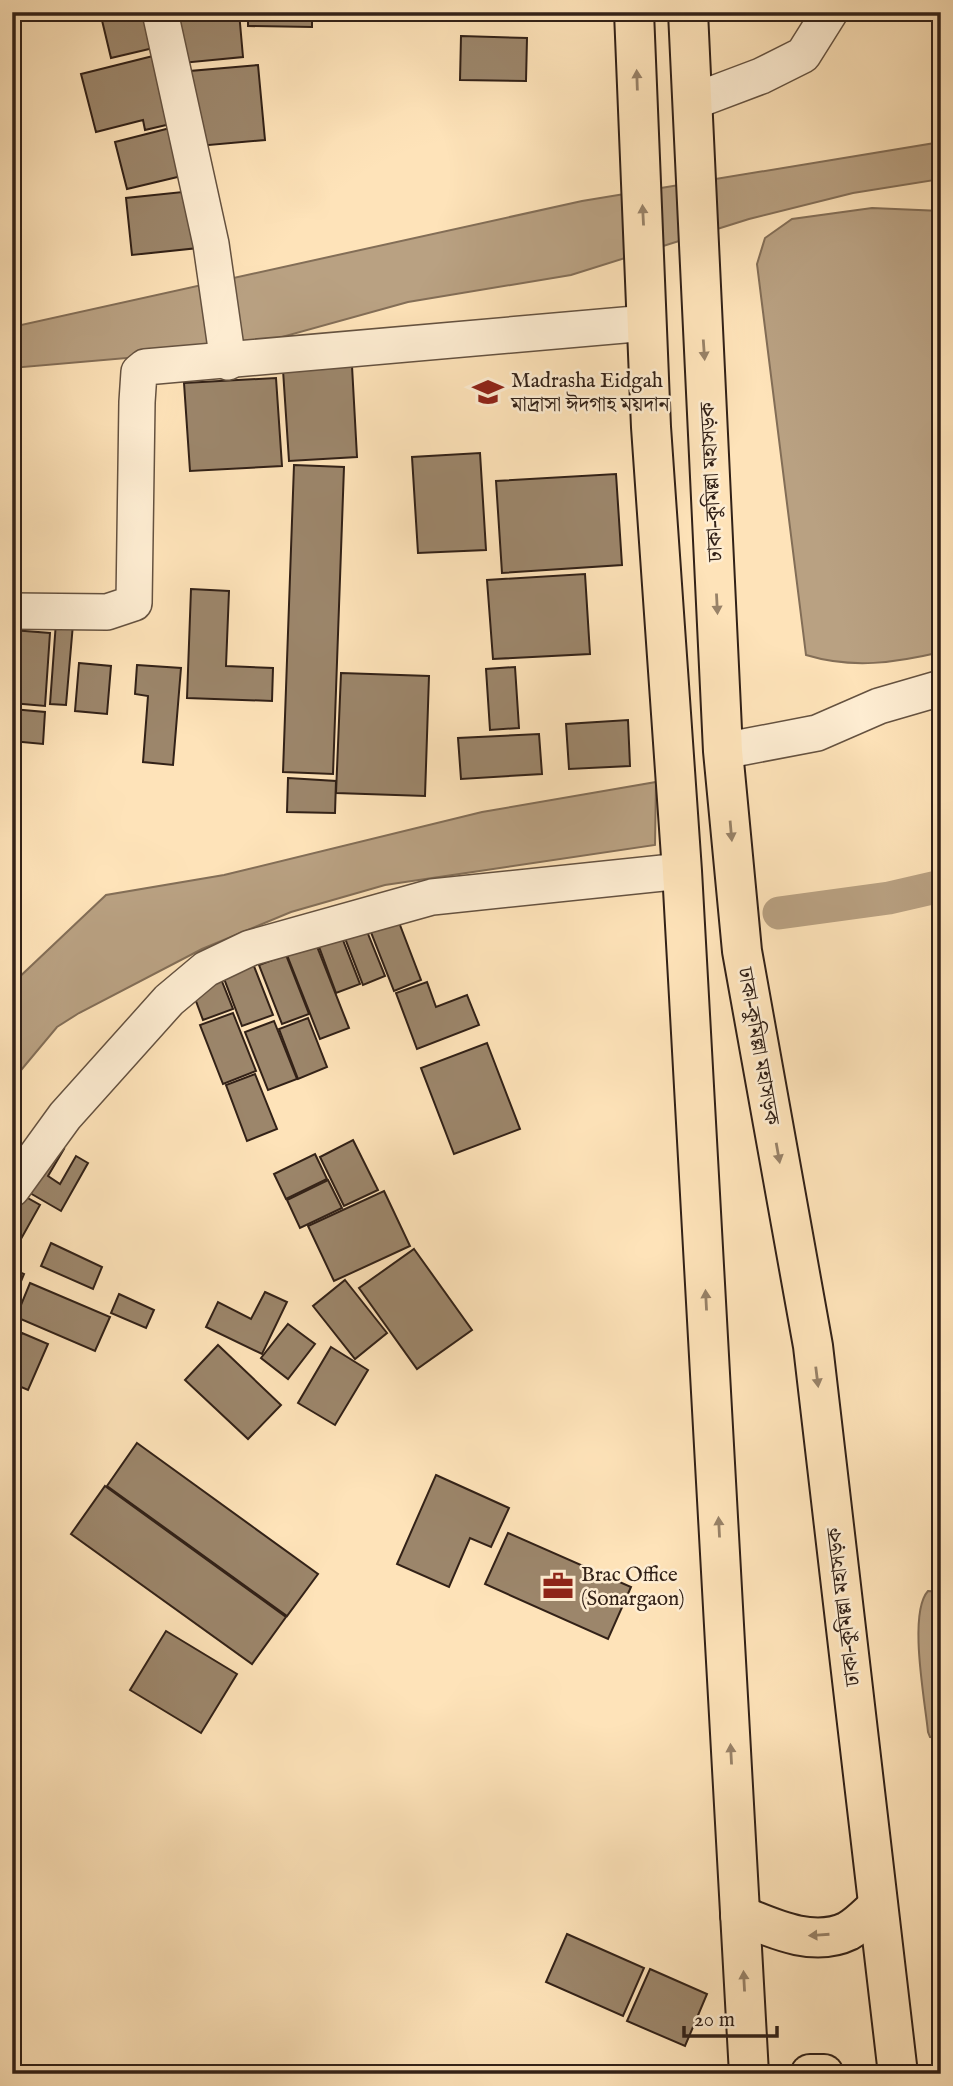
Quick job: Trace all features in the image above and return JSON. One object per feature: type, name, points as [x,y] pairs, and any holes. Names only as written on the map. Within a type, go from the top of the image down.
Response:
[{"type":"highway","points":[[634,12],[651,427],[682,871],[749,2074]]},
{"type":"highway","name":"ঢাকা–কুমিল্লা মহাসড়ক","points":[[688,12],[697,149],[699,285],[723,751],[742,950],[813,1346],[898,2074]]},
{"type":"highway","points":[[740,1915],[786,1933],[818,1937],[847,1931],[878,1906]]},
{"type":"highway","points":[[810,2074],[824,2074]]},
{"type":"street","points":[[160,12],[211,244],[228,362]]},
{"type":"street","points":[[692,102],[761,76],[803,55],[830,12]]},
{"type":"street","points":[[12,611],[107,612],[134,603],[139,372],[145,367],[228,362],[306,352],[647,323]]},
{"type":"street","points":[[723,751],[817,733],[879,706],[941,688]]},
{"type":"street","points":[[12,1189],[65,1116],[169,1000],[206,969],[250,948],[432,897],[682,871]]},
{"type":"shaded area","points":[[941,142],[941,179],[853,193],[749,219],[571,275],[408,302],[242,348],[12,368],[12,327],[582,201]]},
{"type":"shaded area","points":[[872,208],[941,211],[941,652],[907,659],[857,663],[806,655],[757,264],[765,238],[792,219]]},
{"type":"shaded area","points":[[656,782],[655,845],[385,885],[291,912],[202,949],[79,1013],[57,1027],[12,1081],[12,984],[106,895],[224,875],[482,812]]},
{"type":"shaded area","points":[[928,1591],[941,1592],[941,1738],[930,1737],[928,1732],[919,1658],[919,1618],[922,1602]]},
{"type":"building","points":[[100,12],[154,12],[162,46],[111,58]]},
{"type":"building","points":[[177,12],[239,12],[243,57],[182,63]]},
{"type":"building","points":[[248,12],[312,12],[312,27],[248,26]]},
{"type":"building","points":[[461,36],[527,38],[526,81],[460,80]]},
{"type":"building","points":[[941,47],[941,85],[933,83]]},
{"type":"building","points":[[161,54],[179,122],[145,130],[143,120],[96,132],[81,74]]},
{"type":"building","points":[[258,65],[265,140],[198,146],[190,71]]},
{"type":"building","points":[[174,127],[186,175],[127,189],[115,142]]},
{"type":"building","points":[[192,191],[198,248],[132,255],[126,198]]},
{"type":"building","points":[[352,366],[357,457],[289,461],[283,370]]},
{"type":"building","points":[[276,378],[282,466],[190,471],[184,383]]},
{"type":"building","points":[[480,453],[486,550],[418,553],[412,457]]},
{"type":"building","points":[[294,465],[344,467],[333,774],[283,772]]},
{"type":"building","points":[[616,474],[622,565],[502,573],[496,481]]},
{"type":"building","points":[[585,574],[590,654],[493,659],[487,580]]},
{"type":"building","points":[[191,589],[229,591],[226,666],[273,668],[272,701],[187,698]]},
{"type":"building","points":[[56,622],[73,624],[66,705],[50,704]]},
{"type":"building","points":[[12,630],[50,633],[45,706],[12,703]]},
{"type":"building","points":[[79,663],[111,666],[107,714],[75,711]]},
{"type":"building","points":[[137,665],[181,668],[173,765],[143,762],[148,696],[135,694]]},
{"type":"building","points":[[515,667],[519,728],[490,730],[486,669]]},
{"type":"building","points":[[341,673],[429,676],[425,796],[336,793]]},
{"type":"building","points":[[12,709],[45,712],[43,744],[12,741]]},
{"type":"building","points":[[628,720],[630,766],[569,769],[566,724]]},
{"type":"building","points":[[539,734],[542,774],[461,779],[458,738]]},
{"type":"building","points":[[288,778],[336,781],[335,813],[287,812]]},
{"type":"building","points":[[395,912],[421,980],[394,991],[367,922]]},
{"type":"building","points":[[364,924],[385,976],[363,985],[343,933]]},
{"type":"building","points":[[341,935],[360,984],[336,993],[318,944]]},
{"type":"building","points":[[316,944],[349,1028],[320,1039],[287,955]]},
{"type":"building","points":[[286,955],[309,1014],[282,1024],[259,965]]},
{"type":"building","points":[[250,956],[273,1015],[242,1026],[220,968]]},
{"type":"building","points":[[219,974],[233,1009],[203,1020],[190,985]]},
{"type":"building","points":[[427,982],[436,1007],[467,995],[479,1025],[417,1049],[396,993]]},
{"type":"building","points":[[233,1013],[256,1071],[223,1084],[200,1025]]},
{"type":"building","points":[[308,1018],[327,1067],[298,1079],[279,1029]]},
{"type":"building","points":[[274,1021],[297,1079],[268,1090],[245,1032]]},
{"type":"building","points":[[487,1043],[520,1129],[454,1154],[421,1068]]},
{"type":"building","points":[[255,1074],[277,1129],[247,1141],[226,1085]]},
{"type":"building","points":[[353,1140],[378,1190],[344,1206],[320,1157]]},
{"type":"building","points":[[50,1142],[64,1149],[48,1176],[60,1184],[76,1156],[88,1163],[61,1211],[23,1189]]},
{"type":"building","points":[[315,1154],[327,1179],[286,1199],[274,1174]]},
{"type":"building","points":[[328,1180],[342,1208],[300,1228],[287,1200]]},
{"type":"building","points":[[384,1191],[410,1246],[334,1281],[308,1226]]},
{"type":"building","points":[[17,1192],[40,1205],[21,1239],[12,1234],[12,1200]]},
{"type":"building","points":[[51,1243],[102,1267],[93,1289],[41,1266]]},
{"type":"building","points":[[414,1249],[472,1330],[417,1369],[359,1288]]},
{"type":"building","points":[[12,1269],[24,1274],[12,1303]]},
{"type":"building","points":[[345,1280],[387,1333],[355,1359],[313,1306]]},
{"type":"building","points":[[30,1283],[110,1317],[95,1351],[16,1317]]},
{"type":"building","points":[[265,1292],[287,1302],[262,1354],[206,1327],[218,1302],[251,1319]]},
{"type":"building","points":[[119,1294],[154,1310],[146,1328],[111,1313]]},
{"type":"building","points":[[288,1324],[315,1344],[288,1379],[261,1358]]},
{"type":"building","points":[[22,1333],[48,1344],[28,1390],[12,1383],[12,1355]]},
{"type":"building","points":[[218,1345],[281,1405],[248,1439],[185,1380]]},
{"type":"building","points":[[331,1347],[368,1370],[335,1425],[298,1403]]},
{"type":"building","points":[[137,1443],[318,1574],[287,1616],[107,1486]]},
{"type":"building","points":[[436,1475],[509,1508],[491,1547],[470,1538],[449,1587],[397,1564]]},
{"type":"building","points":[[105,1486],[286,1617],[252,1664],[71,1534]]},
{"type":"building","name":"Brac Office (Sonargaon)","points":[[508,1533],[631,1587],[608,1639],[485,1584]]},
{"type":"building","points":[[166,1631],[237,1674],[201,1733],[130,1690]]},
{"type":"building","points":[[567,1934],[644,1968],[623,2016],[546,1982]]},
{"type":"building","points":[[650,1969],[707,1994],[685,2046],[627,2021]]},
{"type":"waterway","points":[[779,913],[889,898],[941,886]]},
{"type":"place","name":"Madrasha Eidgah মাদ্রাসা ঈদগাহ ময়দান","points":[[488,392]]},
{"type":"place","name":"Brac Office (Sonargaon)","points":[[558,1586]]}]
